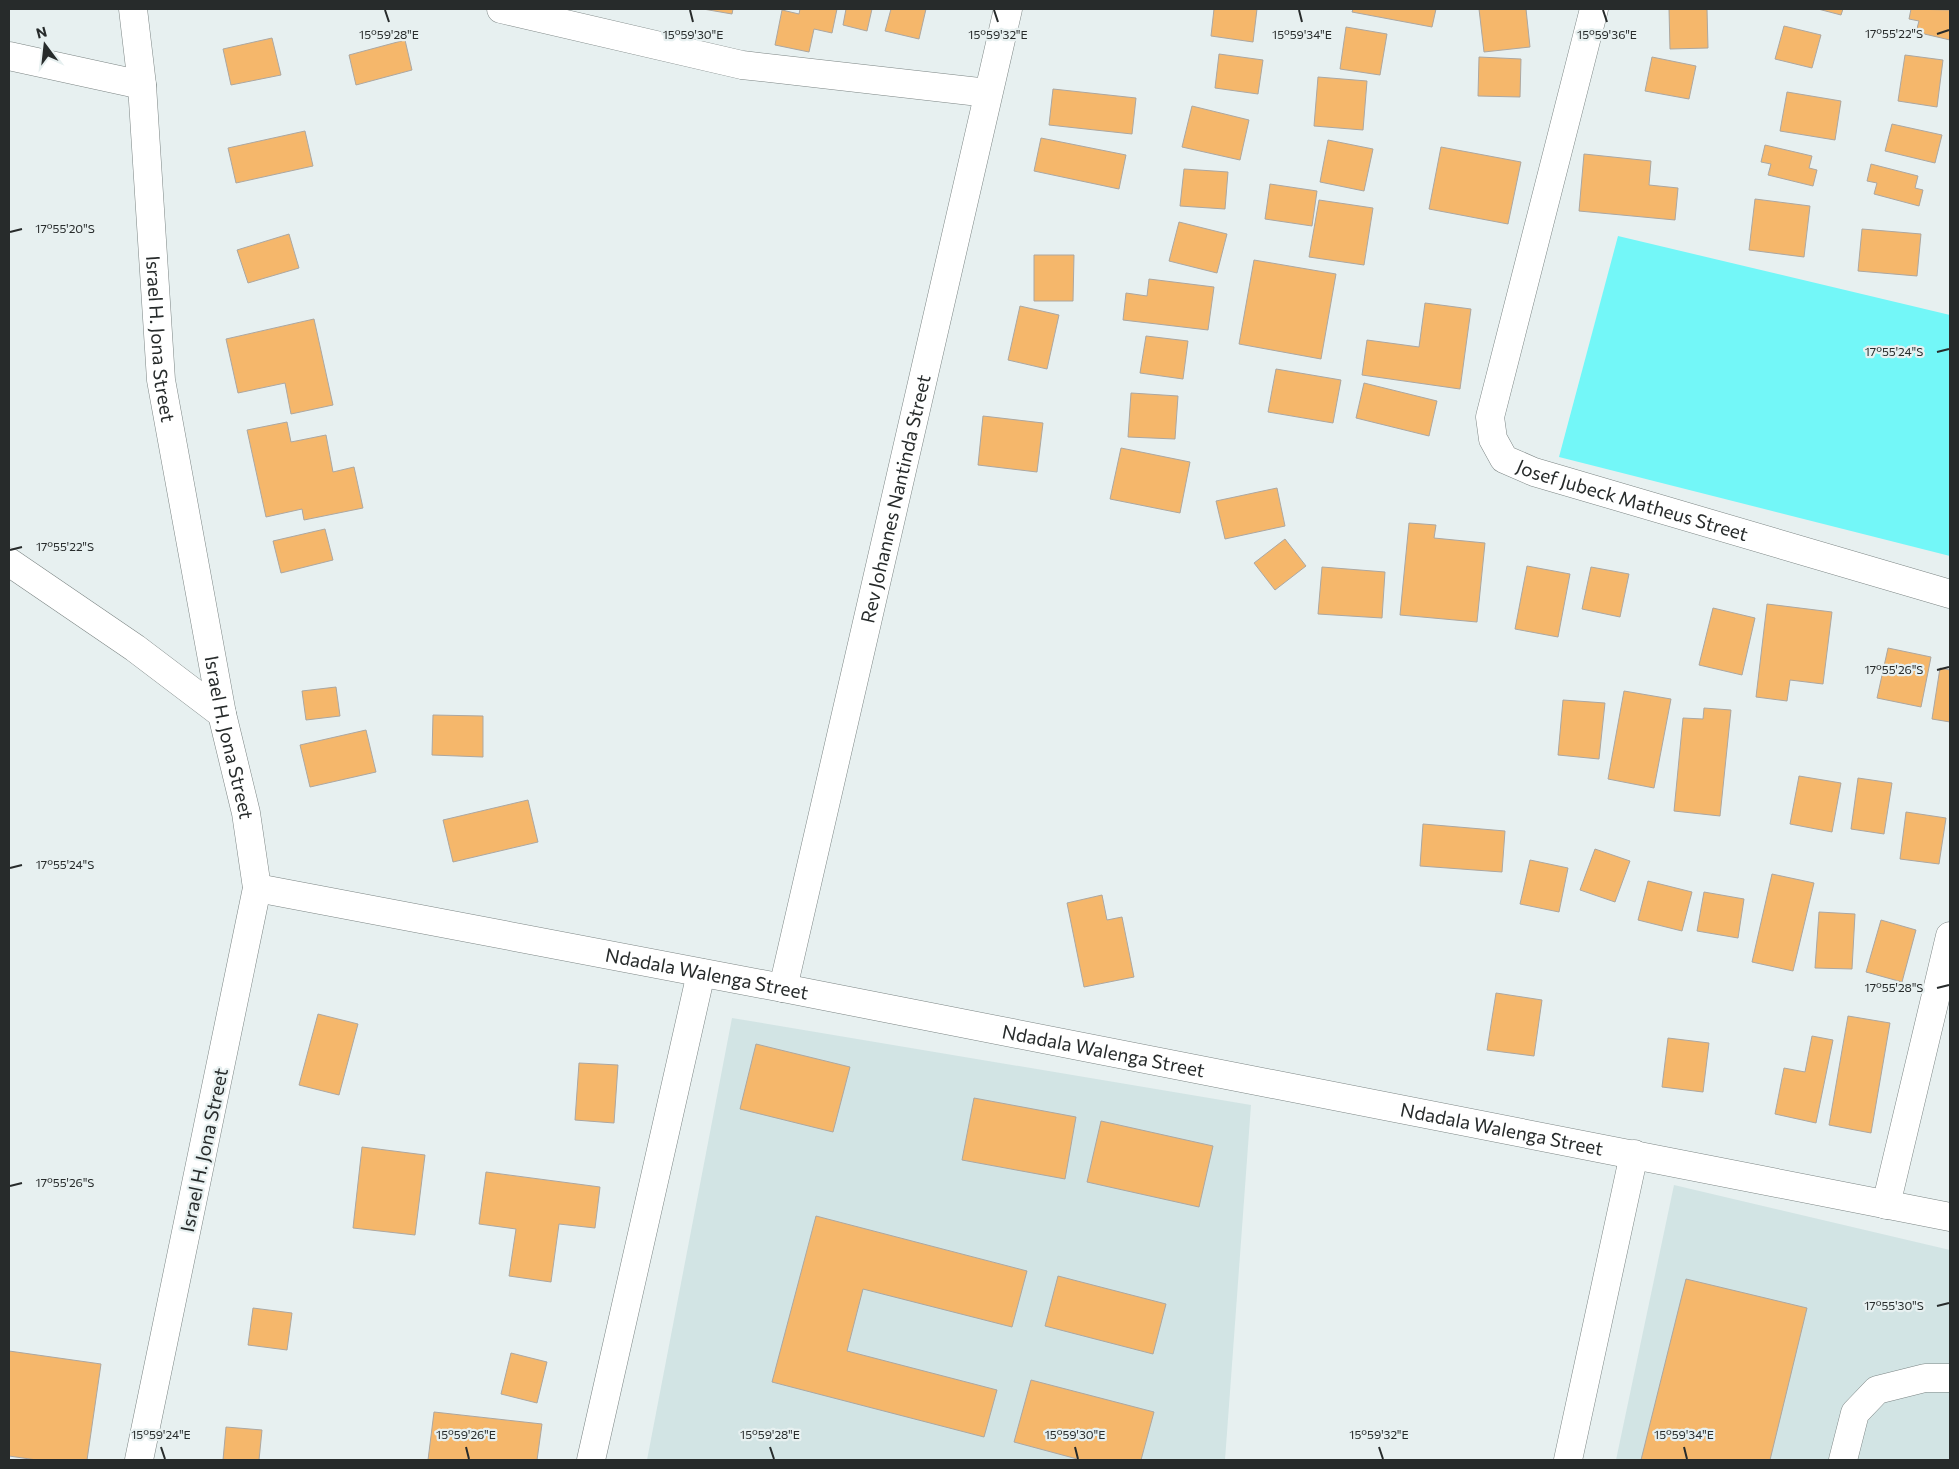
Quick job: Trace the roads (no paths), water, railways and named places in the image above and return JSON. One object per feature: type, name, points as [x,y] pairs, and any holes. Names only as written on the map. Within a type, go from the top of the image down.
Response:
[{"type":"street","name":"Israel H. Jona Street","points":[[133,9],[142,85],[161,380],[222,714],[246,813],[257,888],[139,1460]]},
{"type":"street","points":[[501,9],[742,65],[988,94]]},
{"type":"street","name":"Rev Johannes Nantinda Street","points":[[783,988],[1008,9]]},
{"type":"street","name":"Josef Jubeck Matheus Street","points":[[1594,9],[1490,417],[1493,439],[1504,459],[1534,472],[1950,594]]},
{"type":"street","points":[[9,56],[142,85]]},
{"type":"street","points":[[9,562],[135,648],[222,714]]},
{"type":"street","name":"Ndadala Walenga Street","points":[[257,888],[783,988],[1950,1217]]},
{"type":"street","points":[[1886,1205],[1950,936]]},
{"type":"street","points":[[591,1460],[702,973]]},
{"type":"street","points":[[1568,1460],[1634,1154]]},
{"type":"street","points":[[1843,1460],[1855,1413],[1877,1390],[1925,1378],[1950,1378]]}]
